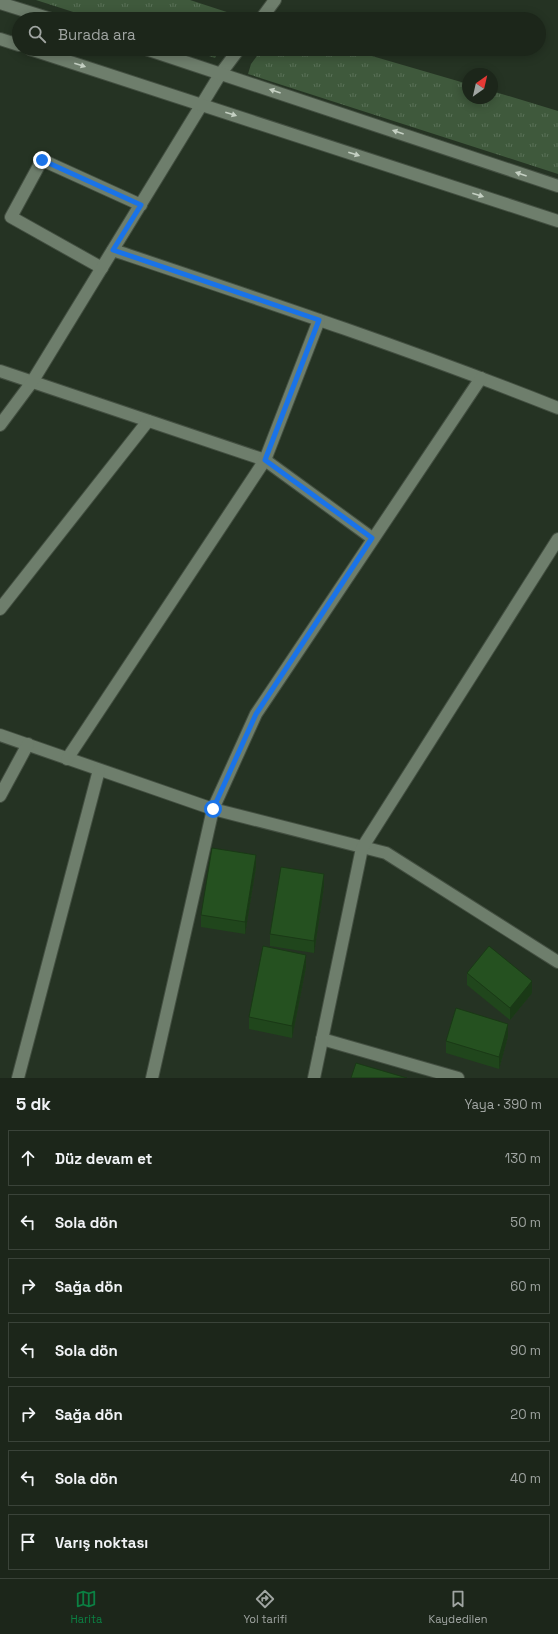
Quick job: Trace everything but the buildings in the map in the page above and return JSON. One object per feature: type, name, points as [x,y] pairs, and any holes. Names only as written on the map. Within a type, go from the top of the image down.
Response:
[{"type":"street","points":[[266,12],[275,0]]},
{"type":"street","points":[[0,3],[29,12]]},
{"type":"street","points":[[0,39],[12,43]]},
{"type":"street","points":[[52,56],[558,221]]},
{"type":"street","points":[[168,56],[558,186]]},
{"type":"street","points":[[0,425],[32,382],[221,73],[234,56]]},
{"type":"street","points":[[102,268],[11,217],[42,160],[141,205]]},
{"type":"street","points":[[113,250],[319,320],[481,378],[558,408]]},
{"type":"street","points":[[67,759],[265,460],[319,320]]},
{"type":"street","points":[[0,371],[265,460],[372,538]]},
{"type":"street","points":[[152,1078],[213,809],[256,714],[372,538],[481,378]]},
{"type":"street","points":[[0,609],[148,421]]},
{"type":"street","points":[[314,1078],[362,848],[556,546]]},
{"type":"street","points":[[0,735],[213,809],[386,853],[558,962]]},
{"type":"street","points":[[0,796],[28,744]]},
{"type":"street","points":[[18,1078],[99,770]]},
{"type":"street","points":[[322,1039],[458,1078]]},
{"type":"green space","points":[[36,0],[190,0],[227,12],[73,12]]},
{"type":"green space","points":[[257,56],[372,56],[462,82],[462,104],[498,104],[498,93],[558,111],[558,174],[248,74],[251,64]]},
{"type":"route","points":[[42,160],[141,205],[113,250],[319,320],[265,460],[372,538],[256,714],[213,809]]}]
